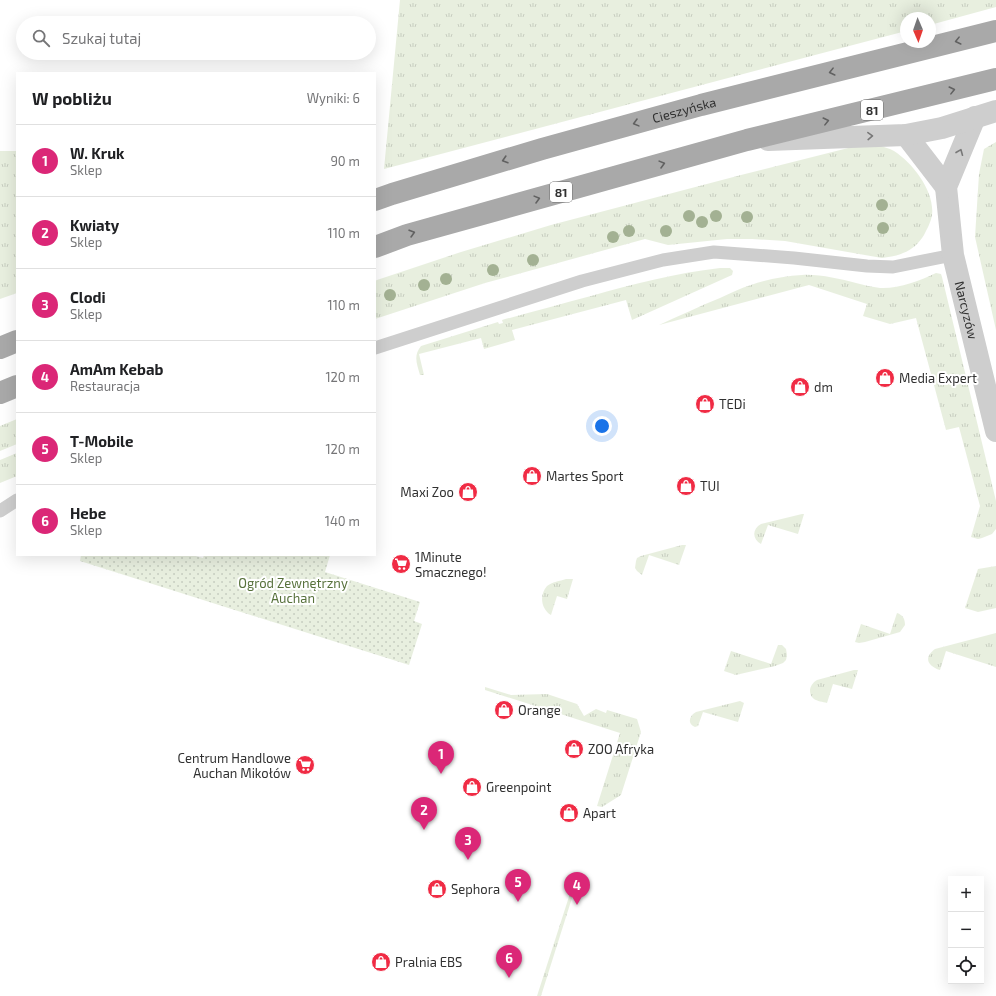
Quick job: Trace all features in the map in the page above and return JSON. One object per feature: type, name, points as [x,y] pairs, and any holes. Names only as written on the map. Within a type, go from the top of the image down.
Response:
[{"type":"main road","name":"Cieszyńska","points":[[376,200],[565,142],[701,105],[996,31]]},
{"type":"main road","name":"81","points":[[376,247],[406,235],[747,140],[996,79]]},
{"type":"main road","points":[[0,348],[16,341]]},
{"type":"main road","points":[[0,393],[16,386]]},
{"type":"street","points":[[747,140],[906,135],[942,128],[996,111]]},
{"type":"street","name":"Narcyzów","points":[[975,117],[946,187],[953,255],[996,431]]},
{"type":"street","points":[[906,135],[946,187]]},
{"type":"lane","points":[[376,348],[582,281],[663,260],[714,252],[893,267],[953,255]]},
{"type":"lane","points":[[0,511],[16,501]]},
{"type":"green space","points":[[400,0],[996,0],[996,7],[936,23],[936,12],[900,12],[900,33],[384,169]]},
{"type":"green space","points":[[996,142],[996,330],[975,237],[979,174],[984,149]]},
{"type":"green space","points":[[864,144],[876,145],[894,151],[915,170],[930,197],[932,215],[924,235],[918,243],[906,252],[893,256],[882,258],[785,241],[727,239],[668,245],[645,239],[485,283],[376,319],[377,280],[461,252],[551,225]]},
{"type":"green space","points":[[0,151],[16,151],[16,293],[0,299]]},
{"type":"green space","points":[[720,268],[730,268],[733,271],[732,275],[632,320],[626,300],[512,330],[515,340],[484,349],[481,338],[419,354],[424,375],[420,375],[416,357],[421,346],[498,322],[499,324],[503,323],[502,320],[623,287],[655,279]]},
{"type":"green space","points":[[936,273],[941,274],[942,277],[996,501],[996,529],[992,534],[978,539],[971,537],[980,506],[959,427],[946,430],[916,318],[890,324],[863,316],[867,304],[809,285],[659,325],[743,288],[776,278],[815,275],[836,278],[874,287],[887,288],[909,284]]},
{"type":"green space","points":[[16,419],[16,444],[0,451],[0,426]]},
{"type":"green space","points":[[16,453],[16,476],[0,483],[0,460]]},
{"type":"green space","points":[[804,514],[798,534],[768,525],[761,544],[756,539],[754,534],[755,531],[761,524]]},
{"type":"green space","points":[[686,545],[679,565],[649,555],[642,575],[635,568],[637,558],[641,556]]},
{"type":"green space","name":"Ogród Zewnętrzny Auchan","points":[[81,556],[196,556],[203,558],[204,556],[330,556],[325,572],[420,602],[414,621],[422,624],[409,665],[80,561]]},
{"type":"green space","points":[[996,566],[996,608],[978,612],[965,608],[978,569]]},
{"type":"green space","points":[[566,579],[573,579],[567,599],[557,596],[551,615],[543,606],[542,598],[544,590],[551,584]]},
{"type":"green space","points":[[897,613],[902,616],[905,621],[905,625],[900,632],[865,642],[855,642],[861,624],[890,634]]},
{"type":"green space","points":[[996,633],[996,667],[946,651],[940,670],[932,666],[928,661],[931,652],[935,649]]},
{"type":"green space","points":[[778,645],[782,645],[786,649],[786,660],[783,663],[736,675],[724,671],[731,651],[771,664]]},
{"type":"green space","points":[[858,670],[852,689],[833,684],[827,703],[812,697],[810,689],[817,680]]},
{"type":"green space","points":[[485,687],[511,695],[547,694],[577,704],[584,716],[596,709],[606,713],[607,710],[637,719],[641,732],[621,795],[602,807],[597,806],[620,733],[485,690]]},
{"type":"green space","points":[[740,701],[744,703],[738,722],[703,712],[698,726],[692,726],[690,722],[690,718],[696,712]]},
{"type":"green space","points":[[575,878],[578,879],[541,996],[537,996]]},
{"type":"place","name":"Media Expert","points":[[885,378]]},
{"type":"place","name":"dm","points":[[800,387]]},
{"type":"place","name":"TEDi","points":[[705,404]]},
{"type":"place","name":"Martes Sport","points":[[532,476]]},
{"type":"place","name":"TUI","points":[[686,486]]},
{"type":"place","name":"Maxi Zoo","points":[[468,492]]},
{"type":"place","name":"1Minute Smacznego!","points":[[401,564]]},
{"type":"place","name":"Orange","points":[[504,710]]},
{"type":"place","name":"ZOO Afryka","points":[[574,749]]},
{"type":"place","name":"Centrum Handlowe Auchan Mikołów","points":[[305,765]]},
{"type":"place","name":"W. Kruk","points":[[441,774]]},
{"type":"place","name":"Greenpoint","points":[[472,787]]},
{"type":"place","name":"Apart","points":[[569,813]]},
{"type":"place","name":"Kwiaty","points":[[424,830]]},
{"type":"place","name":"Clodi","points":[[468,860]]},
{"type":"place","name":"Sephora","points":[[437,889]]},
{"type":"place","name":"T-Mobile","points":[[518,902]]},
{"type":"place","name":"AmAm Kebab","points":[[577,905]]},
{"type":"place","name":"Pralnia EBS","points":[[381,962]]},
{"type":"place","name":"Hebe","points":[[509,978]]}]
